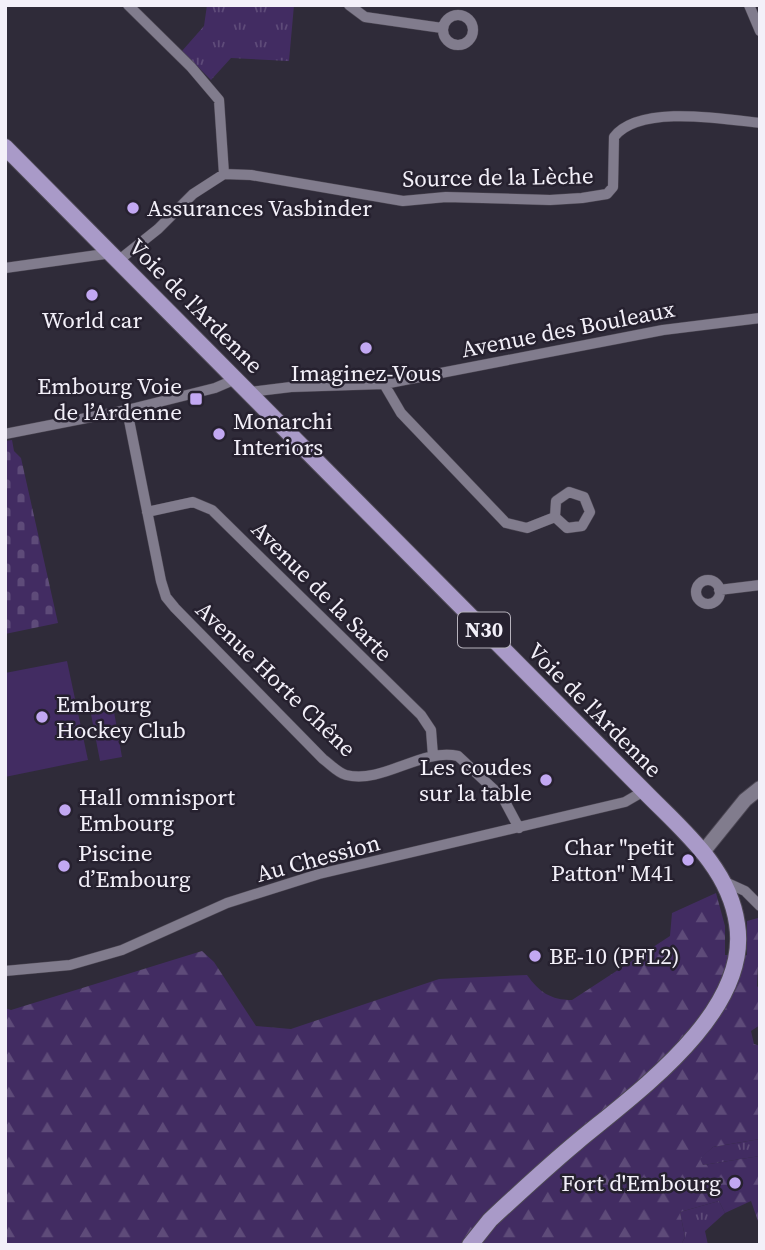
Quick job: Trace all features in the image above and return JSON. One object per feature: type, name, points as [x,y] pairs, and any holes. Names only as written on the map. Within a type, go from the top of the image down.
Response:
[{"type":"main road","name":"Voie de l'Ardenne","points":[[5,147],[644,791],[703,852],[723,881],[737,922],[737,954],[726,990],[704,1024],[672,1059],[490,1220],[470,1245]]},
{"type":"street","points":[[5,268],[115,257],[158,229],[193,194],[224,174],[219,100],[191,67],[140,20],[128,5]]},
{"type":"street","points":[[349,5],[365,17],[442,28]]},
{"type":"street","points":[[750,5],[760,31]]},
{"type":"street","name":"Source de la Lèche","points":[[224,174],[251,175],[403,201],[446,197],[550,200],[582,198],[607,194],[613,187],[614,137],[630,124],[702,116],[760,123]]},
{"type":"street","name":"Avenue des Bouleaux","points":[[250,392],[291,387],[384,384],[663,330],[760,318]]},
{"type":"street","points":[[5,434],[127,410],[215,388],[236,379]]},
{"type":"street","points":[[384,384],[401,413],[506,523],[527,528],[555,517]]},
{"type":"street","name":"Avenue Horte Chêne","points":[[127,410],[166,597],[323,759],[344,775],[371,775],[433,756],[458,756],[503,798],[519,828]]},
{"type":"street","name":"Avenue de la Sarte","points":[[148,512],[193,502],[212,510],[421,715],[431,730],[433,756]]},
{"type":"street","points":[[719,590],[760,585]]},
{"type":"street","points":[[703,852],[745,800],[760,788]]},
{"type":"street","name":"Au Chession","points":[[5,971],[70,965],[122,950],[227,903],[319,874],[625,802],[644,791]]},
{"type":"street","points":[[723,881],[745,891],[760,906]]},
{"type":"green space","points":[[207,5],[294,5],[289,61],[231,58],[211,80],[182,51],[204,26]]},
{"type":"green space","points":[[12,440],[14,451],[21,458],[58,623],[5,634],[5,441]]},
{"type":"green space","name":"Embourg Hockey Club","points":[[67,661],[88,760],[5,777],[5,673]]},
{"type":"green space","points":[[113,706],[122,757],[100,761],[90,709]]},
{"type":"green space","points":[[716,893],[725,926],[725,955],[747,955],[747,921],[758,918],[760,923],[757,986],[760,990],[760,1025],[751,1031],[754,1044],[760,1046],[760,1139],[713,1147],[700,1159],[703,1165],[760,1156],[760,1227],[751,1201],[725,1213],[719,1201],[680,1212],[685,1237],[681,1245],[5,1245],[5,1008],[11,1010],[202,951],[214,962],[256,1026],[291,1029],[439,979],[527,975],[546,994],[572,1000],[670,936],[672,913]]},
{"type":"green space","points":[[760,1139],[760,1156],[703,1165],[699,1159],[713,1147]]},
{"type":"green space","points":[[719,1201],[725,1213],[705,1231],[708,1245],[681,1245],[685,1237],[680,1212]]},
{"type":"place","name":"Assurances Vasbinder","points":[[133,208]]},
{"type":"place","name":"World car","points":[[92,295]]},
{"type":"place","name":"Imaginez-Vous","points":[[366,348]]},
{"type":"place","name":"Embourg Voie de l’Ardenne","points":[[196,399]]},
{"type":"place","name":"Monarchi Interiors","points":[[219,434]]},
{"type":"place","name":"Embourg Hockey Club","points":[[42,717]]},
{"type":"place","name":"Les coudes sur la table","points":[[546,780]]},
{"type":"place","name":"Hall omnisport Embourg","points":[[65,810]]},
{"type":"place","name":"Char \"petit Patton\" M41","points":[[688,860]]},
{"type":"place","name":"Piscine d’Embourg","points":[[64,866]]},
{"type":"place","name":"BE-10 (PFL2)","points":[[535,956]]},
{"type":"place","name":"Fort d'Embourg","points":[[735,1183]]}]
